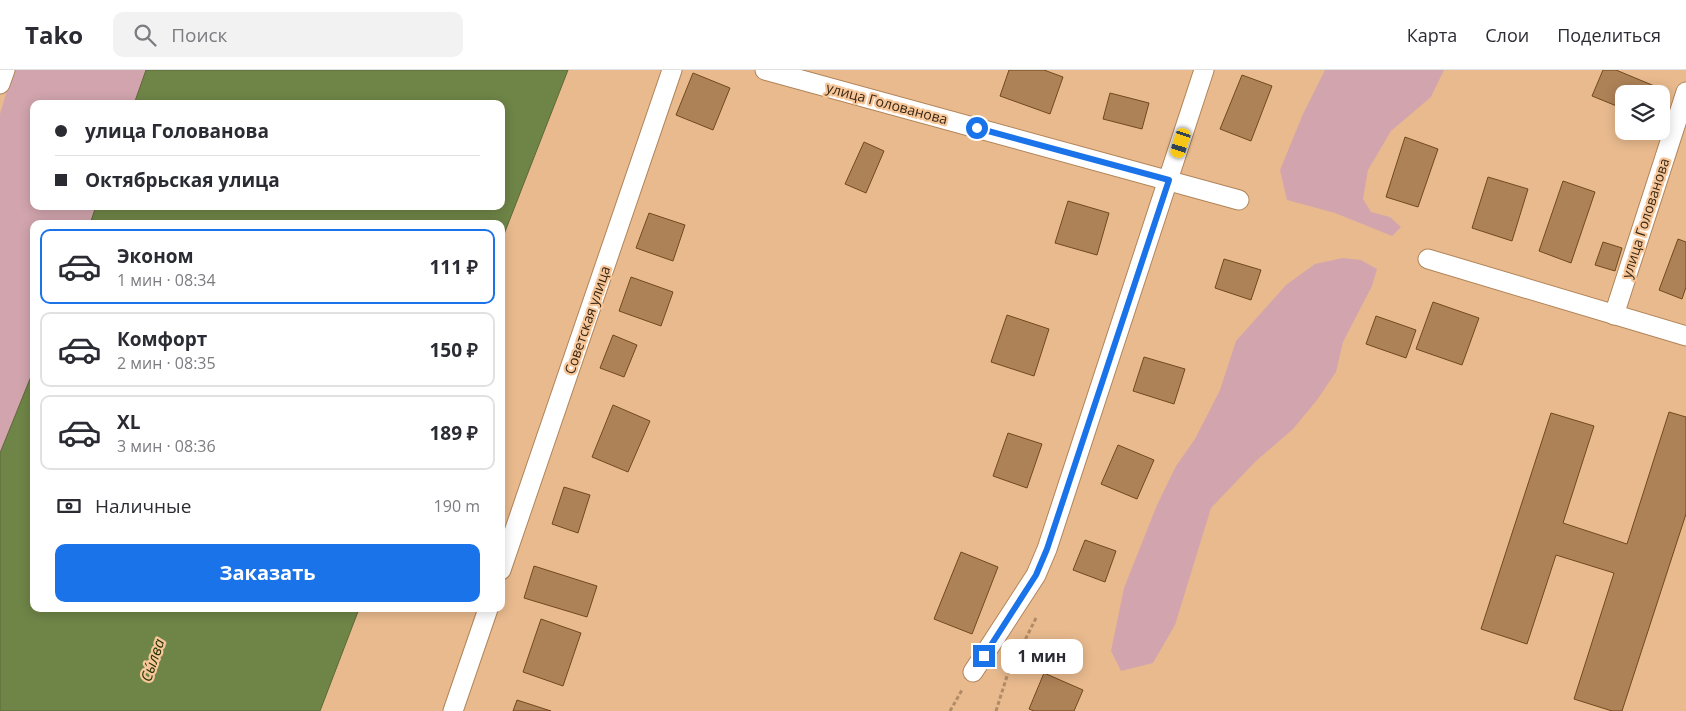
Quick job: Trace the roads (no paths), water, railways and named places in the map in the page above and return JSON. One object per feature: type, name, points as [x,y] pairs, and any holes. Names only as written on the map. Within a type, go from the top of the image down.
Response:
[{"type":"street","points":[[0,84],[5,70]]},
{"type":"street","name":"Советская улица","points":[[505,558],[672,70]]},
{"type":"street","name":"улица Голованова","points":[[765,70],[1240,200]]},
{"type":"street","points":[[973,672],[1036,575],[1047,549],[1204,70]]},
{"type":"street","name":"улица Голованова","points":[[1614,315],[1686,92]]},
{"type":"street","points":[[1428,259],[1686,336]]},
{"type":"street","points":[[453,711],[487,612]]},
{"type":"water","points":[[146,70],[568,70],[505,232],[505,220],[91,220],[95,210],[505,210],[505,100],[135,100]]},
{"type":"water","name":"Сы́лва","points":[[30,379],[30,612],[358,612],[320,711],[0,711],[0,453]]}]
